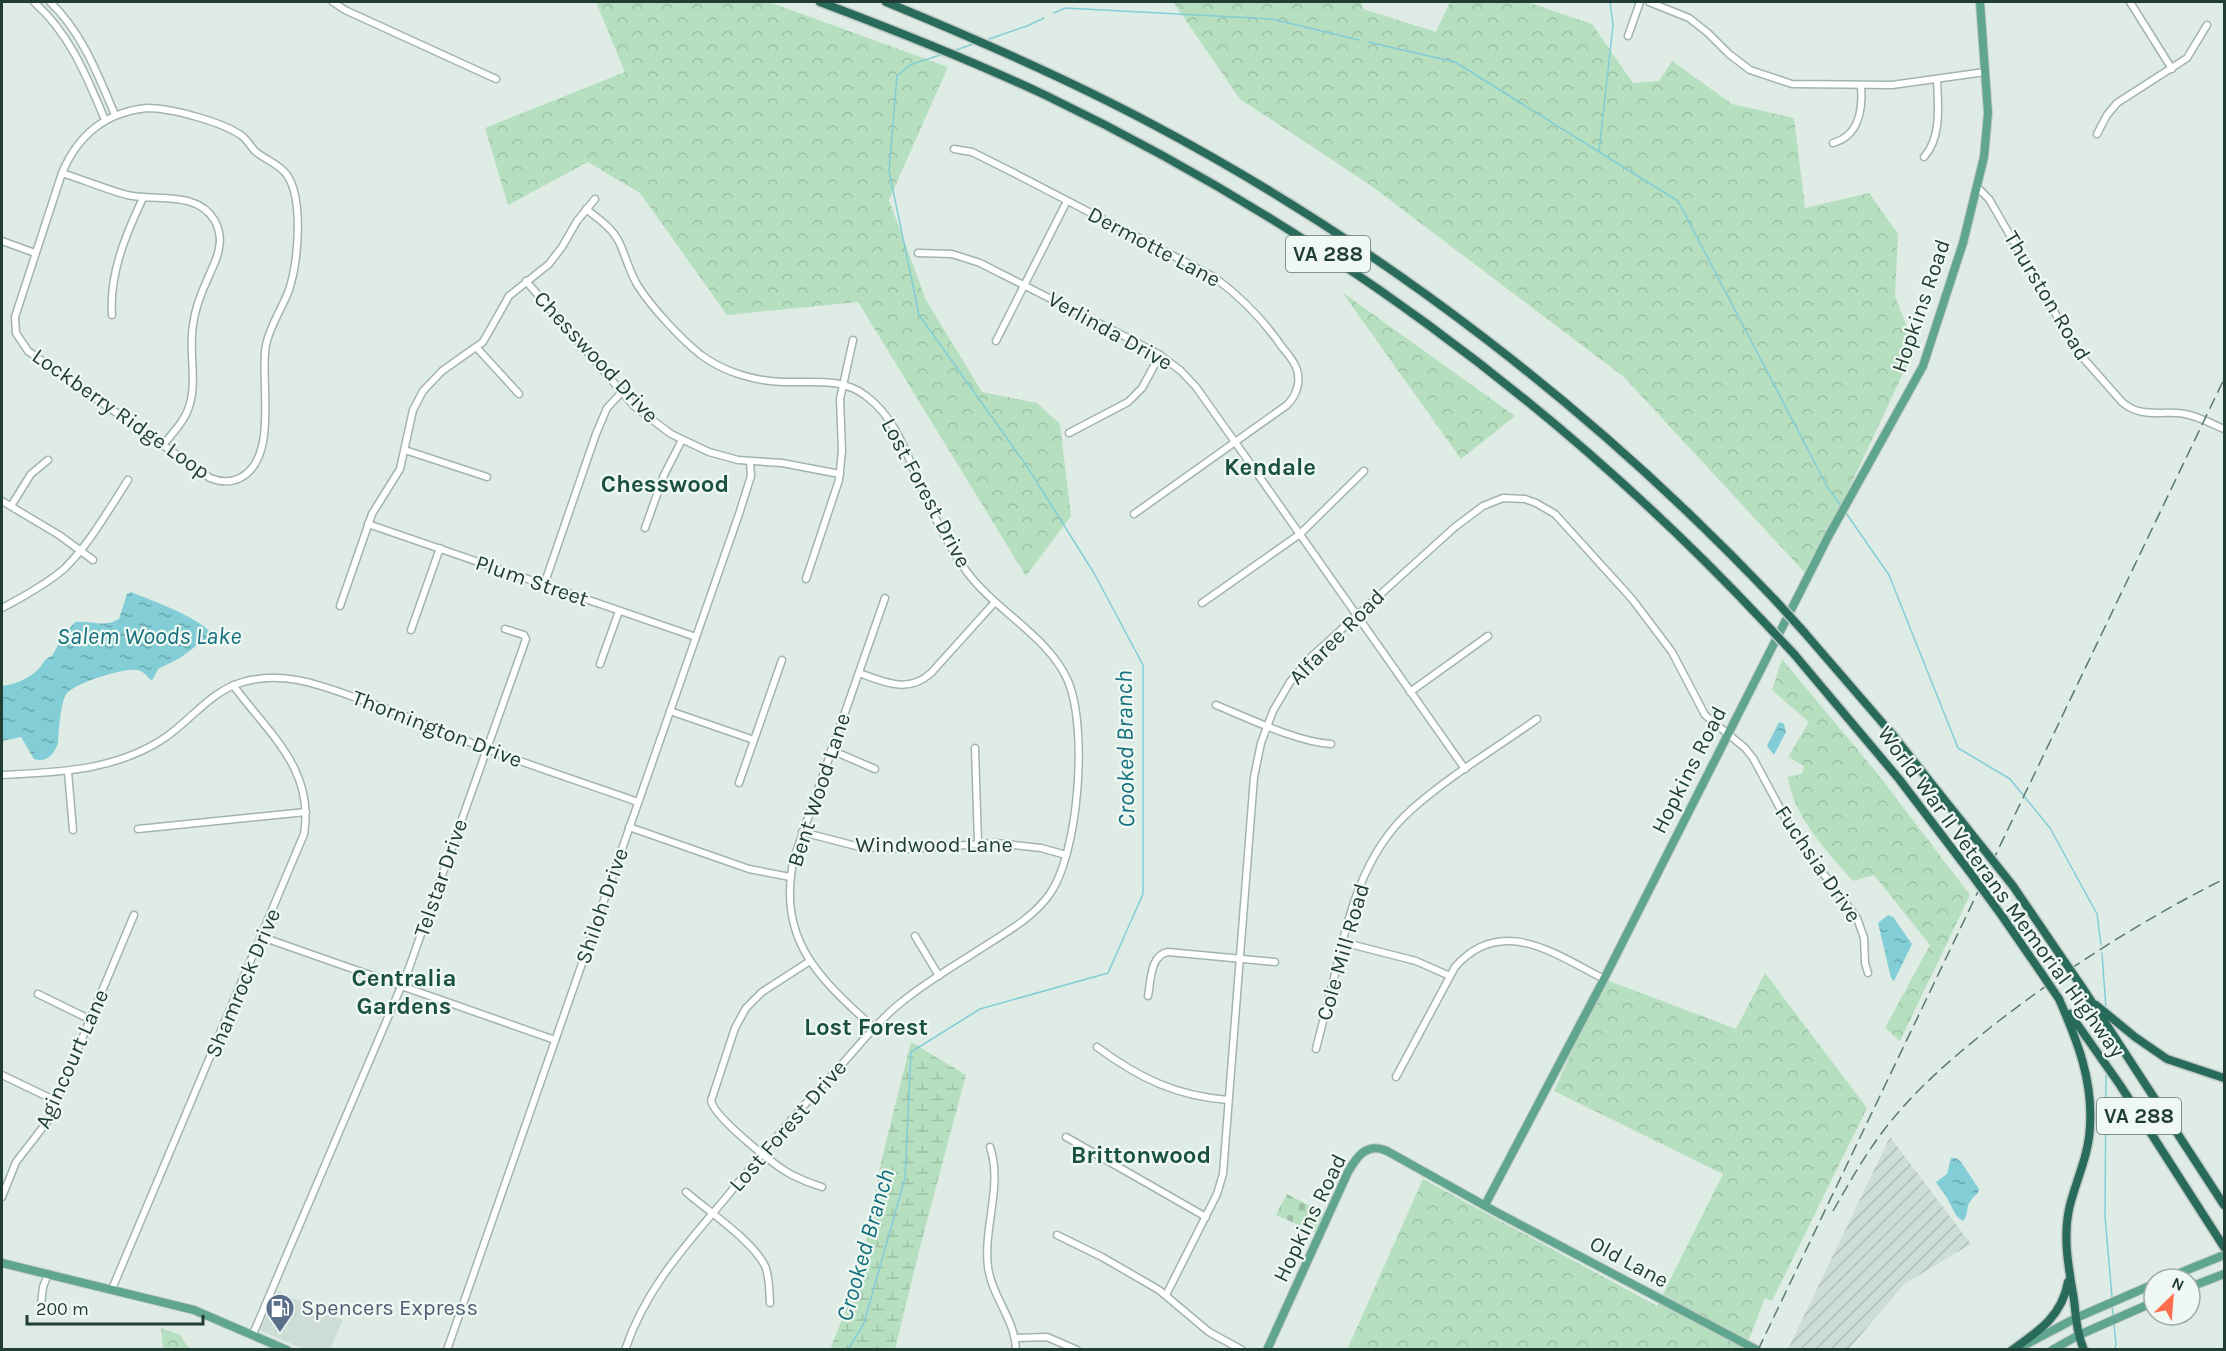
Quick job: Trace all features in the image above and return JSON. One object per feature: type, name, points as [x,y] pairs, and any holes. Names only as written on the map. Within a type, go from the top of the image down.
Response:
[{"type":"highway","name":"World War II Veterans Memorial Highway","points":[[820,2],[927,43],[1047,96],[1176,163],[1317,247],[1464,351],[1571,438],[1666,523],[1762,620],[1794,654],[1899,779],[1969,871],[2120,1085],[2224,1247]]},
{"type":"highway","name":"World War II Veterans Memorial Highway","points":[[886,2],[1033,64],[1122,108],[1262,186],[1356,246],[1481,335],[1578,414],[1665,491],[1775,600],[1804,632],[1880,719],[2013,886],[2082,987],[2224,1205]]},
{"type":"highway","points":[[2059,999],[2083,1059],[2091,1109],[2086,1159],[2067,1221],[2069,1273],[2079,1335],[2084,1350]]},
{"type":"highway","points":[[2089,999],[2135,1037],[2167,1059],[2224,1078]]},
{"type":"highway","points":[[2012,1350],[2043,1328],[2056,1313],[2065,1294],[2069,1273]]},
{"type":"main road","name":"Hopkins Road","points":[[1267,1350],[1348,1172],[1361,1153],[1372,1148],[1382,1149],[1485,1205],[1604,979],[1727,734],[1844,510],[1923,366],[1957,264],[1977,187],[1986,138],[1988,112],[1980,2]]},
{"type":"main road","name":"Old Lane","points":[[1485,1205],[1757,1350]]},
{"type":"main road","points":[[2194,1267],[2224,1255]]},
{"type":"main road","points":[[2,1263],[194,1310],[287,1350]]},
{"type":"main road","points":[[2202,1282],[2224,1274]]},
{"type":"main road","points":[[2017,1350],[2076,1318],[2142,1289]]},
{"type":"main road","points":[[2052,1350],[2079,1335],[2142,1307]]},
{"type":"street","points":[[34,2],[48,15],[71,44],[105,120]]},
{"type":"street","points":[[50,2],[63,15],[80,39],[115,115]]},
{"type":"street","points":[[333,2],[345,10],[496,79]]},
{"type":"street","points":[[1629,36],[1640,2]]},
{"type":"street","points":[[1650,2],[1689,18],[1738,62],[1764,76],[1792,84],[1892,85],[1985,72]]},
{"type":"street","points":[[2130,2],[2172,69]]},
{"type":"street","points":[[2097,134],[2107,114],[2117,103],[2187,58],[2207,25]]},
{"type":"street","points":[[71,44],[80,39]]},
{"type":"street","points":[[1924,157],[1930,151],[1936,137],[1937,79]]},
{"type":"street","points":[[1833,143],[1848,136],[1856,126],[1861,106],[1861,86]]},
{"type":"street","name":"Lockberry Ridge Loop","points":[[136,109],[168,109],[235,132],[261,156],[283,171],[291,183],[297,201],[293,273],[289,290],[265,347],[266,414],[261,448],[250,470],[240,478],[221,482],[210,478],[28,351],[19,340],[15,317],[62,173],[80,141],[105,120],[136,109]]},
{"type":"street","name":"Dermotte Lane","points":[[954,149],[972,152],[1214,277],[1259,316],[1294,364],[1299,377],[1290,402],[1134,513]]},
{"type":"street","points":[[62,173],[143,198],[180,199],[195,202],[213,218],[220,240],[217,256],[199,297],[194,320],[191,342],[193,385],[191,402],[183,420],[163,445]]},
{"type":"street","name":"Thurston Road","points":[[1977,187],[1989,200],[2078,351],[2122,402],[2141,413],[2184,414],[2224,429]]},
{"type":"street","points":[[112,315],[111,296],[116,269],[143,198]]},
{"type":"street","points":[[340,606],[368,524],[400,469],[413,410],[423,391],[442,371],[477,348],[489,334],[508,296],[542,271],[555,257],[586,209],[596,199]]},
{"type":"street","points":[[996,341],[1067,201]]},
{"type":"street","name":"Lost Forest Drive","points":[[586,209],[603,222],[616,237],[640,289],[681,337],[707,359],[731,371],[756,378],[842,384],[869,397],[889,420],[902,441],[925,496],[958,559],[976,584],[1052,655],[1064,673],[1073,694],[1078,764],[1076,802],[1066,855],[1058,881],[1038,909],[1020,924],[902,1001],[782,1128],[659,1279],[637,1317],[625,1350]]},
{"type":"street","points":[[2,241],[35,253]]},
{"type":"street","name":"Verlinda Drive","points":[[918,253],[952,254],[966,258],[1024,285],[1160,356],[1190,380],[1465,769]]},
{"type":"street","name":"Chesswood Drive","points":[[526,281],[646,417],[682,440],[723,457],[750,462],[782,463],[840,474]]},
{"type":"street","points":[[806,579],[840,474],[842,451],[839,418],[842,384],[853,340]]},
{"type":"street","points":[[477,348],[519,394]]},
{"type":"street","points":[[1069,433],[1128,402],[1142,388],[1160,356]]},
{"type":"street","points":[[544,585],[596,434],[607,408],[622,392]]},
{"type":"street","points":[[645,528],[664,475],[682,440]]},
{"type":"street","points":[[405,450],[487,477]]},
{"type":"street","points":[[11,506],[31,474],[48,460]]},
{"type":"street","name":"Shiloh Drive","points":[[447,1350],[750,480],[750,462]]},
{"type":"street","points":[[1202,603],[1300,534],[1364,471]]},
{"type":"street","points":[[2,608],[60,572],[81,550],[129,480]]},
{"type":"street","name":"Alfaree Road","points":[[1166,1295],[1217,1194],[1223,1174],[1254,777],[1267,725],[1281,696],[1300,669],[1356,615],[1455,527],[1483,506],[1503,498],[1525,499],[1555,514],[1632,599],[1671,650],[1705,715],[1727,734]]},
{"type":"street","points":[[2,501],[81,550],[93,560]]},
{"type":"street","name":"Plum Street","points":[[368,524],[696,637]]},
{"type":"street","points":[[411,630],[440,548]]},
{"type":"street","name":"Bent Wood Lane","points":[[875,1029],[830,988],[810,961],[792,918],[789,892],[794,858],[802,832],[885,598]]},
{"type":"street","points":[[859,673],[892,685],[907,685],[920,681],[931,673],[995,602]]},
{"type":"street","points":[[600,664],[619,611]]},
{"type":"street","name":"Telstar Drive","points":[[253,1334],[401,987],[526,639],[524,635],[505,628]]},
{"type":"street","points":[[1410,692],[1488,636]]},
{"type":"street","points":[[739,783],[782,660]]},
{"type":"street","name":"Thornington Drive","points":[[233,685],[269,678],[308,681],[428,724],[486,749],[638,802]]},
{"type":"street","points":[[2,775],[68,772],[99,766],[140,752],[168,736],[216,694],[233,685]]},
{"type":"street","name":"Shamrock Drive","points":[[112,1289],[301,846],[306,822],[304,790],[296,769],[233,685]]},
{"type":"street","points":[[1216,705],[1267,725],[1331,744]]},
{"type":"street","points":[[670,711],[754,740]]},
{"type":"street","name":"Cole Mill Road","points":[[1316,1049],[1355,896],[1381,847],[1411,810],[1537,719]]},
{"type":"street","name":"Fuchsia Drive","points":[[1727,734],[1745,748],[1753,758],[1795,836],[1857,918],[1864,938],[1864,963],[1868,973]]},
{"type":"street","points":[[975,748],[978,843]]},
{"type":"street","points":[[831,750],[875,769]]},
{"type":"street","points":[[68,772],[72,830]]},
{"type":"street","points":[[138,829],[306,812]]},
{"type":"street","points":[[629,826],[749,869],[790,877]]},
{"type":"street","name":"Windwood Lane","points":[[802,832],[853,846],[883,849],[930,848],[978,843],[1015,844],[1066,855]]},
{"type":"street","name":"Agincourt Lane","points":[[2,1197],[10,1172],[40,1133],[56,1101],[134,915]]},
{"type":"street","points":[[915,936],[939,976]]},
{"type":"street","points":[[262,937],[555,1041]]},
{"type":"street","points":[[1396,1077],[1455,967],[1470,952],[1487,943],[1506,940],[1536,946],[1604,979]]},
{"type":"street","points":[[1342,942],[1416,961],[1450,976]]},
{"type":"street","points":[[1148,996],[1155,960],[1162,953],[1275,962]]},
{"type":"street","points":[[810,961],[762,992],[746,1008],[735,1028],[711,1096],[714,1111],[762,1153],[791,1174],[822,1187]]},
{"type":"street","points":[[38,994],[91,1020]]},
{"type":"street","points":[[1098,1047],[1121,1064],[1167,1088],[1192,1096],[1228,1100]]},
{"type":"street","points":[[2,1075],[56,1101]]},
{"type":"street","points":[[1066,1137],[1206,1217]]},
{"type":"street","points":[[990,1148],[994,1168],[988,1268],[993,1288],[1011,1325],[1016,1350]]},
{"type":"street","points":[[686,1192],[760,1257],[768,1274],[770,1303]]},
{"type":"street","points":[[1057,1235],[1102,1257],[1166,1295],[1209,1332],[1242,1350]]},
{"type":"street","points":[[40,1312],[43,1287],[48,1274]]},
{"type":"street","points":[[1015,1338],[1047,1337],[1059,1340],[1077,1350]]},
{"type":"shaded area","points":[[1890,1137],[1971,1244],[1904,1284],[1849,1349],[1788,1349]]},
{"type":"shaded area","points":[[278,1291],[343,1320],[330,1349],[303,1349],[260,1330]]},
{"type":"green space","points":[[596,2],[769,2],[948,67],[889,200],[926,300],[982,392],[1037,403],[1060,424],[1071,516],[1026,576],[858,302],[727,315],[640,193],[588,162],[508,205],[485,128],[625,72]]},
{"type":"green space","points":[[1173,2],[1361,2],[1363,9],[1436,32],[1450,2],[1527,2],[1592,24],[1633,83],[1659,81],[1672,61],[1732,104],[1794,118],[1805,208],[1869,193],[1898,234],[1895,296],[1915,348],[1808,576],[1624,377],[1370,185],[1240,99]]},
{"type":"green space","points":[[1342,292],[1515,416],[1461,459]]},
{"type":"green space","points":[[1782,659],[1877,773],[1970,895],[1900,1041],[1885,1028],[1930,945],[1874,875],[1853,881],[1804,820],[1791,792],[1788,777],[1802,774],[1804,766],[1788,757],[1809,722],[1772,690]]},
{"type":"green space","points":[[1765,973],[1867,1108],[1772,1301],[1765,1298],[1745,1349],[1347,1350],[1423,1179],[1657,1306],[1723,1174],[1554,1091],[1604,979],[1736,1029]]},
{"type":"green space","points":[[911,1042],[966,1075],[895,1349],[830,1349],[859,1278],[882,1158]]},
{"type":"green space","points":[[1287,1194],[1324,1213],[1315,1232],[1276,1215]]},
{"type":"green space","points":[[161,1328],[180,1335],[187,1346],[193,1349],[163,1349]]},
{"type":"water","name":"Salem Woods Lake","points":[[131,592],[189,617],[209,630],[214,637],[158,669],[151,680],[141,671],[121,671],[72,689],[67,693],[63,703],[58,743],[46,759],[34,759],[21,737],[2,741],[2,686],[13,684],[33,674],[46,659],[52,656],[63,636],[75,622],[108,623],[119,619],[127,594]]},
{"type":"water","points":[[1779,722],[1784,724],[1786,732],[1774,755],[1767,746]]},
{"type":"water","points":[[1888,915],[1893,917],[1912,944],[1894,981],[1891,978],[1878,923]]},
{"type":"water","points":[[1951,1158],[1956,1158],[1961,1162],[1979,1189],[1968,1205],[1963,1221],[1936,1182],[1947,1174]]},
{"type":"waterway","points":[[1599,152],[1613,25],[1610,2]]},
{"type":"waterway","points":[[1054,13],[1065,8],[1272,19],[1359,40]]},
{"type":"waterway","points":[[989,39],[1044,18]]},
{"type":"waterway","points":[[1368,42],[1455,62],[1678,201],[1828,488],[1841,506]]},
{"type":"waterway","points":[[956,50],[973,44]]},
{"type":"waterway","name":"Crooked Branch","points":[[848,1350],[864,1323],[905,1178],[911,1052],[980,1009],[1108,973],[1143,894],[1143,665],[1094,573],[1026,465],[919,315],[889,171],[897,76],[910,65],[940,55]]},
{"type":"waterway","points":[[1846,513],[1889,575],[1958,748],[2010,779],[2050,828],[2097,914],[2101,945]]},
{"type":"waterway","points":[[2102,953],[2106,1009]]},
{"type":"waterway","points":[[2106,1031],[2106,1056]]},
{"type":"waterway","points":[[2106,1075],[2105,1216],[2112,1297]]},
{"type":"waterway","points":[[2112,1305],[2113,1316]]},
{"type":"waterway","points":[[2114,1324],[2116,1345],[2114,1350]]},
{"type":"railway","points":[[1758,1350],[2224,379]]},
{"type":"railway","points":[[1833,1211],[1881,1134],[1919,1090],[1961,1051],[2075,966],[2163,911],[2224,879]]},
{"type":"place","name":"Spencers Express","points":[[280,1334]]},
{"type":"district","name":"Kendale","points":[[1270,467]]},
{"type":"district","name":"Chesswood","points":[[665,484]]},
{"type":"district","name":"Centralia Gardens","points":[[404,992]]},
{"type":"district","name":"Lost Forest","points":[[866,1027]]},
{"type":"district","name":"Brittonwood","points":[[1141,1155]]}]
